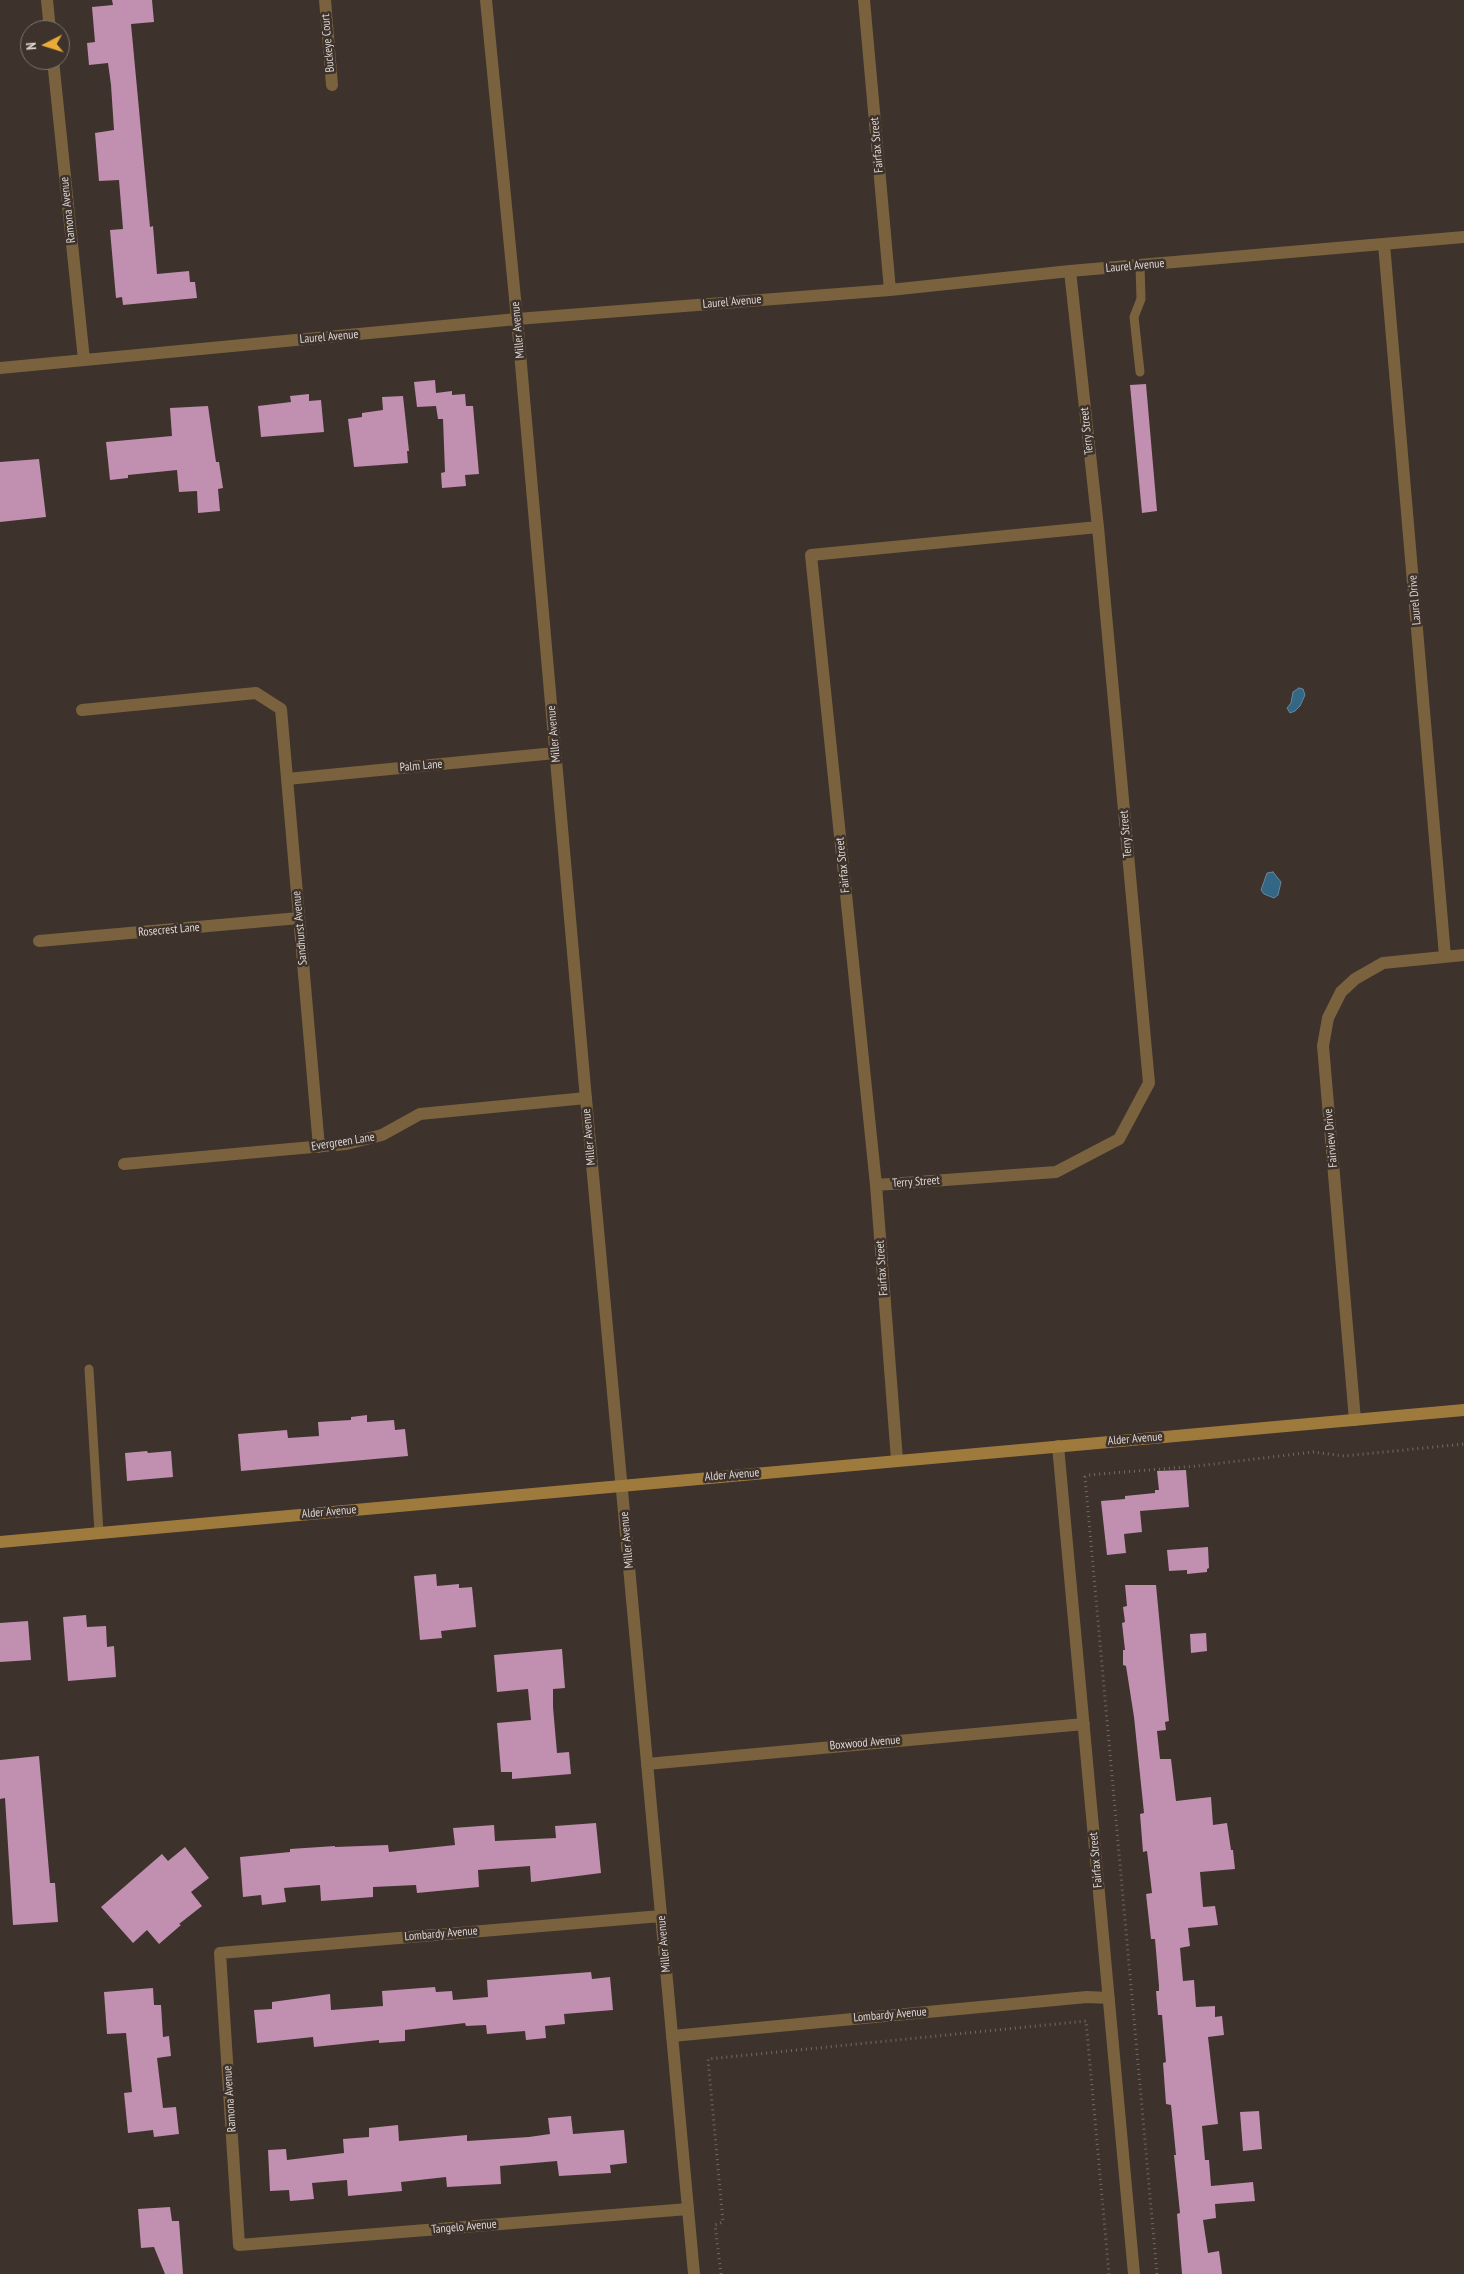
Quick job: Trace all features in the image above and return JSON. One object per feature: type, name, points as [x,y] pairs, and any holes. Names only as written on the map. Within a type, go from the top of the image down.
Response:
[{"type":"main road","name":"Alder Avenue","points":[[0,1542],[1464,1410]]},
{"type":"street","points":[[47,0],[49,20]]},
{"type":"street","name":"Buckeye Court","points":[[325,0],[332,85]]},
{"type":"street","name":"Miller Avenue","points":[[486,0],[518,320],[586,1098],[694,2274]]},
{"type":"street","name":"Fairfax Street","points":[[864,0],[890,290]]},
{"type":"street","name":"Ramona Avenue","points":[[54,70],[84,360]]},
{"type":"street","name":"Laurel Avenue","points":[[0,368],[518,320],[890,290],[1070,271],[1464,237]]},
{"type":"street","name":"Laurel Drive","points":[[1384,244],[1445,956]]},
{"type":"street","name":"Terry Street","points":[[876,1185],[1056,1172],[1119,1139],[1149,1083],[1098,527],[1070,271]]},
{"type":"street","name":"Fairfax Street","points":[[897,1460],[876,1185],[811,555],[1098,527]]},
{"type":"street","name":"Sandhurst Avenue","points":[[82,710],[256,693],[281,709],[320,1147]]},
{"type":"street","name":"Palm Lane","points":[[287,778],[555,753]]},
{"type":"street","name":"Rosecrest Lane","points":[[39,941],[299,918]]},
{"type":"street","name":"Fairview Drive","points":[[1355,1420],[1323,1046],[1328,1018],[1342,992],[1355,979],[1383,963],[1464,955]]},
{"type":"street","name":"Evergreen Lane","points":[[124,1164],[320,1147],[382,1136],[420,1114],[586,1098]]},
{"type":"street","name":"Fairfax Street","points":[[1058,1446],[1134,2274]]},
{"type":"street","name":"Boxwood Avenue","points":[[647,1764],[1084,1724]]},
{"type":"street","name":"Lombardy Avenue","points":[[220,1953],[661,1916]]},
{"type":"street","name":"Ramona Avenue","points":[[220,1953],[239,2245]]},
{"type":"street","name":"Lombardy Avenue","points":[[672,2036],[1087,1997],[1109,1998]]},
{"type":"street","name":"Tangelo Avenue","points":[[239,2245],[688,2209]]},
{"type":"lane","points":[[1140,265],[1141,299],[1134,317],[1140,372]]},
{"type":"lane","points":[[89,1369],[99,1533]]},
{"type":"path","points":[[1157,2274],[1085,1477],[1088,1474],[1197,1466],[1313,1452],[1344,1456],[1464,1444]]},
{"type":"path","points":[[721,2274],[715,2225],[724,2222],[708,2059],[1086,2022],[1109,2274]]},
{"type":"water","points":[[1299,688],[1303,689],[1305,695],[1300,706],[1290,713],[1287,708],[1291,703],[1293,692]]},
{"type":"water","points":[[1273,872],[1281,882],[1278,895],[1274,898],[1264,894],[1261,890],[1267,873]]},
{"type":"building","points":[[112,0],[152,0],[154,22],[131,24],[150,227],[153,226],[157,274],[189,271],[190,282],[195,282],[197,298],[123,305],[122,297],[116,298],[110,230],[123,229],[119,180],[99,181],[95,133],[114,130],[111,85],[108,63],[89,65],[87,43],[95,42],[92,7],[113,5]]},
{"type":"building","points":[[435,380],[436,393],[452,391],[452,395],[465,394],[466,406],[473,406],[479,474],[465,475],[466,486],[442,488],[441,473],[445,472],[443,419],[438,419],[436,406],[417,407],[414,382]]},
{"type":"building","points":[[1146,384],[1157,511],[1142,513],[1130,385]]},
{"type":"building","points":[[309,394],[309,401],[321,400],[324,432],[261,437],[258,406],[291,402],[290,396]]},
{"type":"building","points":[[403,396],[409,451],[407,451],[408,463],[354,467],[348,419],[362,417],[362,413],[383,410],[382,397]]},
{"type":"building","points":[[208,406],[216,462],[219,462],[223,488],[218,489],[220,511],[198,513],[197,491],[179,492],[177,470],[128,475],[128,478],[110,480],[106,442],[172,436],[170,408]]},
{"type":"building","points":[[39,459],[46,517],[0,522],[0,462]]},
{"type":"building","points":[[367,1415],[367,1422],[394,1420],[395,1430],[405,1429],[408,1456],[241,1471],[238,1434],[287,1430],[288,1438],[319,1436],[318,1422],[351,1420],[351,1417]]},
{"type":"building","points":[[147,1451],[148,1453],[171,1451],[173,1477],[127,1481],[125,1453]]},
{"type":"building","points":[[1186,1470],[1189,1507],[1140,1511],[1142,1532],[1124,1534],[1126,1553],[1107,1555],[1101,1501],[1125,1499],[1125,1496],[1155,1493],[1155,1490],[1159,1490],[1157,1471]]},
{"type":"building","points":[[1208,1547],[1209,1568],[1207,1572],[1187,1574],[1187,1570],[1169,1571],[1167,1550]]},
{"type":"building","points":[[436,1574],[437,1586],[459,1584],[459,1588],[472,1587],[476,1627],[441,1631],[442,1638],[420,1640],[414,1576]]},
{"type":"building","points":[[1125,1585],[1156,1585],[1169,1721],[1165,1722],[1166,1730],[1157,1731],[1160,1759],[1171,1759],[1176,1801],[1211,1797],[1213,1825],[1227,1823],[1231,1850],[1233,1850],[1235,1869],[1200,1872],[1203,1907],[1215,1906],[1218,1925],[1188,1928],[1190,1946],[1180,1948],[1183,1981],[1194,1980],[1196,2007],[1215,2006],[1215,2017],[1222,2016],[1224,2035],[1208,2037],[1218,2124],[1202,2126],[1205,2160],[1209,2160],[1211,2186],[1253,2182],[1255,2201],[1215,2204],[1216,2218],[1203,2220],[1208,2253],[1219,2251],[1222,2274],[1182,2274],[1177,2214],[1180,2213],[1174,2155],[1176,2155],[1171,2105],[1166,2104],[1163,2063],[1166,2062],[1162,2015],[1158,2015],[1156,1991],[1159,1991],[1159,1986],[1155,1939],[1151,1939],[1146,1894],[1152,1893],[1147,1851],[1143,1852],[1140,1814],[1144,1813],[1134,1717],[1126,1666],[1123,1665],[1123,1650],[1125,1650],[1122,1623],[1125,1622],[1123,1607],[1127,1606]]},
{"type":"building","points":[[86,1615],[87,1627],[106,1626],[107,1647],[114,1646],[116,1677],[68,1681],[63,1617]]},
{"type":"building","points":[[28,1621],[31,1660],[0,1662],[0,1623]]},
{"type":"building","points":[[1206,1633],[1207,1651],[1191,1653],[1190,1634]]},
{"type":"building","points":[[562,1649],[565,1688],[553,1689],[553,1707],[557,1753],[569,1752],[571,1774],[512,1779],[512,1772],[501,1772],[497,1723],[531,1720],[528,1689],[497,1692],[494,1655]]},
{"type":"building","points":[[39,1756],[50,1883],[55,1883],[58,1922],[13,1925],[5,1798],[0,1799],[0,1760]]},
{"type":"building","points":[[596,1823],[601,1873],[531,1882],[530,1866],[478,1870],[479,1887],[417,1893],[416,1885],[373,1887],[373,1897],[321,1901],[320,1885],[284,1888],[286,1902],[262,1905],[261,1895],[243,1897],[240,1857],[290,1852],[290,1849],[335,1846],[388,1845],[389,1852],[455,1845],[453,1828],[494,1825],[495,1841],[556,1838],[555,1826]]},
{"type":"building","points":[[185,1847],[209,1878],[191,1892],[202,1906],[179,1924],[181,1925],[159,1944],[147,1930],[133,1943],[101,1907],[162,1854],[168,1861]]},
{"type":"building","points":[[591,1972],[592,1979],[610,1977],[613,2010],[564,2014],[565,2024],[545,2026],[546,2038],[526,2040],[525,2031],[487,2034],[486,2025],[466,2026],[465,2023],[405,2030],[405,2041],[379,2043],[379,2040],[314,2047],[313,2037],[257,2043],[254,2010],[272,2009],[272,2002],[330,1994],[331,2010],[383,2006],[382,1991],[435,1987],[436,1992],[452,1991],[453,2000],[488,1997],[487,1980]]},
{"type":"building","points":[[153,1988],[154,2005],[161,2005],[163,2037],[169,2036],[171,2056],[157,2058],[163,2108],[176,2107],[179,2134],[154,2137],[153,2130],[128,2133],[124,2093],[132,2092],[126,2033],[107,2034],[104,1992]]},
{"type":"building","points":[[1259,2111],[1262,2149],[1243,2151],[1240,2112]]},
{"type":"building","points":[[571,2116],[573,2134],[624,2130],[627,2163],[610,2165],[611,2173],[559,2176],[557,2161],[500,2166],[501,2184],[447,2187],[446,2177],[401,2182],[402,2191],[348,2196],[347,2180],[312,2183],[314,2199],[290,2201],[289,2190],[270,2191],[268,2150],[286,2149],[287,2160],[344,2153],[343,2139],[369,2137],[369,2128],[398,2125],[399,2141],[467,2135],[467,2141],[529,2137],[550,2134],[548,2118]]},
{"type":"building","points":[[170,2207],[172,2221],[179,2221],[183,2274],[165,2274],[154,2247],[141,2248],[138,2209]]}]
